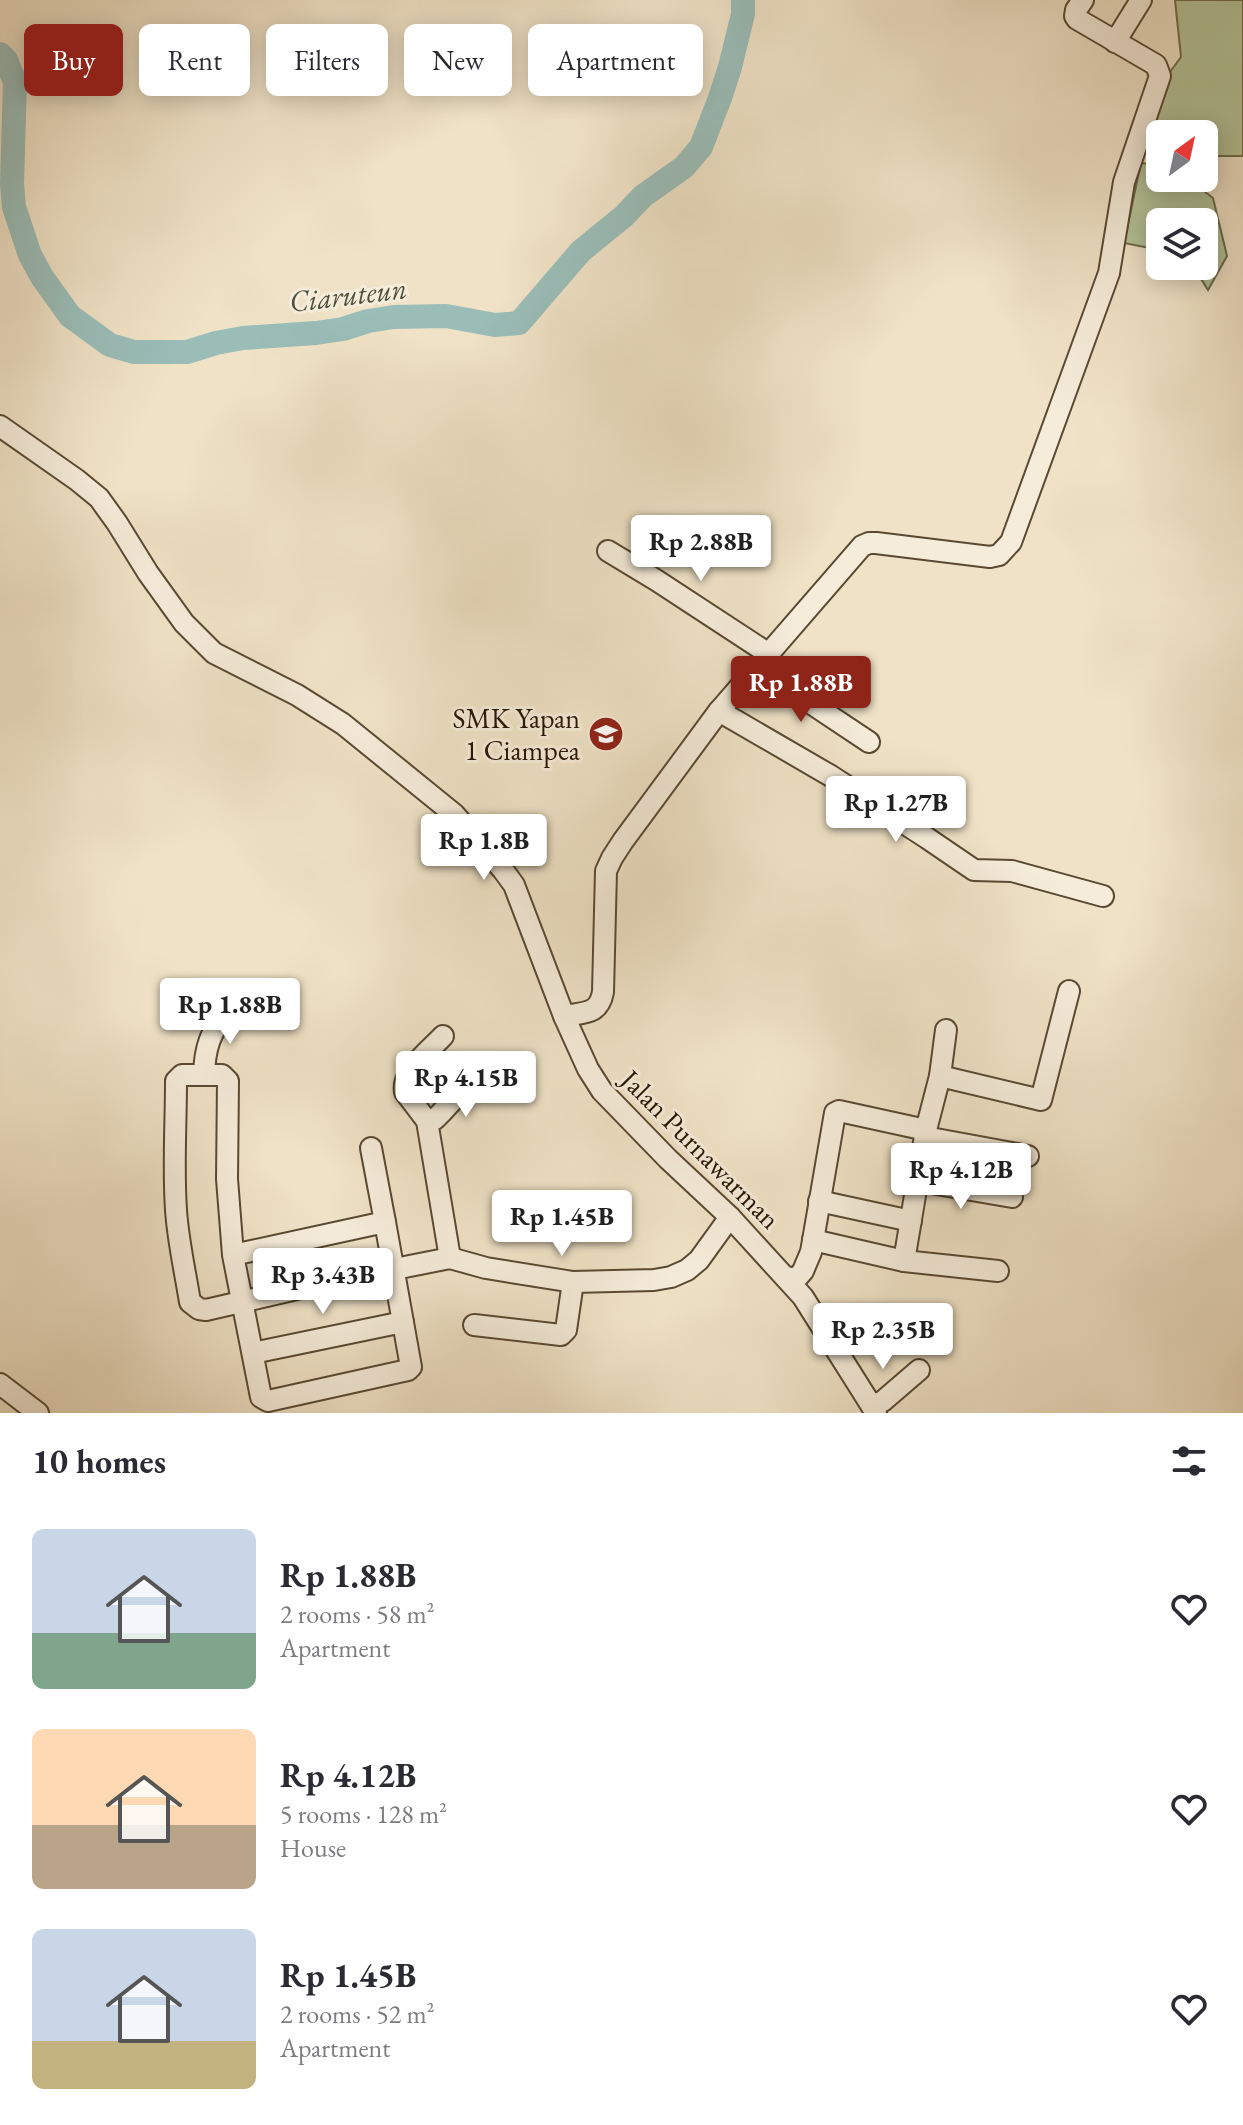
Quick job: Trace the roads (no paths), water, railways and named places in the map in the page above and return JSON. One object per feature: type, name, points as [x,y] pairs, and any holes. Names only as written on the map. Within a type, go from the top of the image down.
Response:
[{"type":"street","points":[[564,1016],[593,1011],[601,1003],[606,871],[612,858],[719,711],[862,546],[869,543],[990,557],[999,555],[1011,542],[1109,273],[1124,182],[1160,76],[1156,65],[1077,19],[1076,13],[1083,0]]},
{"type":"street","points":[[1115,42],[1141,0]]},
{"type":"street","name":"Jalan Purnawarman","points":[[0,426],[99,498],[184,623],[214,653],[324,710],[454,814],[514,885],[564,1016],[588,1069],[602,1091],[786,1277],[821,1323],[874,1410]]},
{"type":"street","points":[[608,551],[656,580],[869,742]]},
{"type":"street","points":[[719,711],[831,776],[974,870],[1012,871],[1103,896]]},
{"type":"street","points":[[940,1076],[1041,1100],[1069,991]]},
{"type":"street","points":[[204,1074],[208,1042],[225,1010]]},
{"type":"street","points":[[904,1261],[946,1030]]},
{"type":"street","points":[[443,1036],[408,1073],[403,1086],[427,1121],[450,1258]]},
{"type":"street","points":[[427,1121],[435,1119],[477,1074]]},
{"type":"street","points":[[371,1148],[395,1270],[411,1363],[408,1370],[268,1401],[261,1397],[243,1301],[233,1255],[227,1179],[228,1081],[222,1075],[182,1075],[176,1081],[175,1182],[179,1243],[190,1302],[206,1310],[243,1301],[395,1270],[450,1258],[486,1268],[573,1282],[632,1282],[671,1277],[699,1260],[730,1217]]},
{"type":"street","points":[[786,1277],[796,1279],[811,1252],[835,1113],[839,1111],[1028,1156]]},
{"type":"street","points":[[919,1181],[1012,1197]]},
{"type":"street","points":[[819,1201],[911,1221]]},
{"type":"street","points":[[233,1255],[385,1222]]},
{"type":"street","points":[[813,1240],[904,1261],[998,1271]]},
{"type":"street","points":[[474,1325],[561,1335],[566,1330],[573,1282]]},
{"type":"street","points":[[253,1353],[403,1322]]},
{"type":"street","points":[[874,1410],[919,1370]]},
{"type":"street","points":[[0,1384],[38,1413]]},
{"type":"waterway","name":"Ciaruteun","points":[[0,54],[6,60],[15,82],[14,207],[30,255],[42,277],[70,316],[110,345],[134,352],[187,352],[243,338],[316,333],[394,317],[446,316],[495,325],[519,323],[581,251],[643,196],[684,167],[701,147],[730,67],[743,14],[743,0]]},
{"type":"place","name":"SMK Yapan 1 Ciampea","points":[[606,734]]}]
